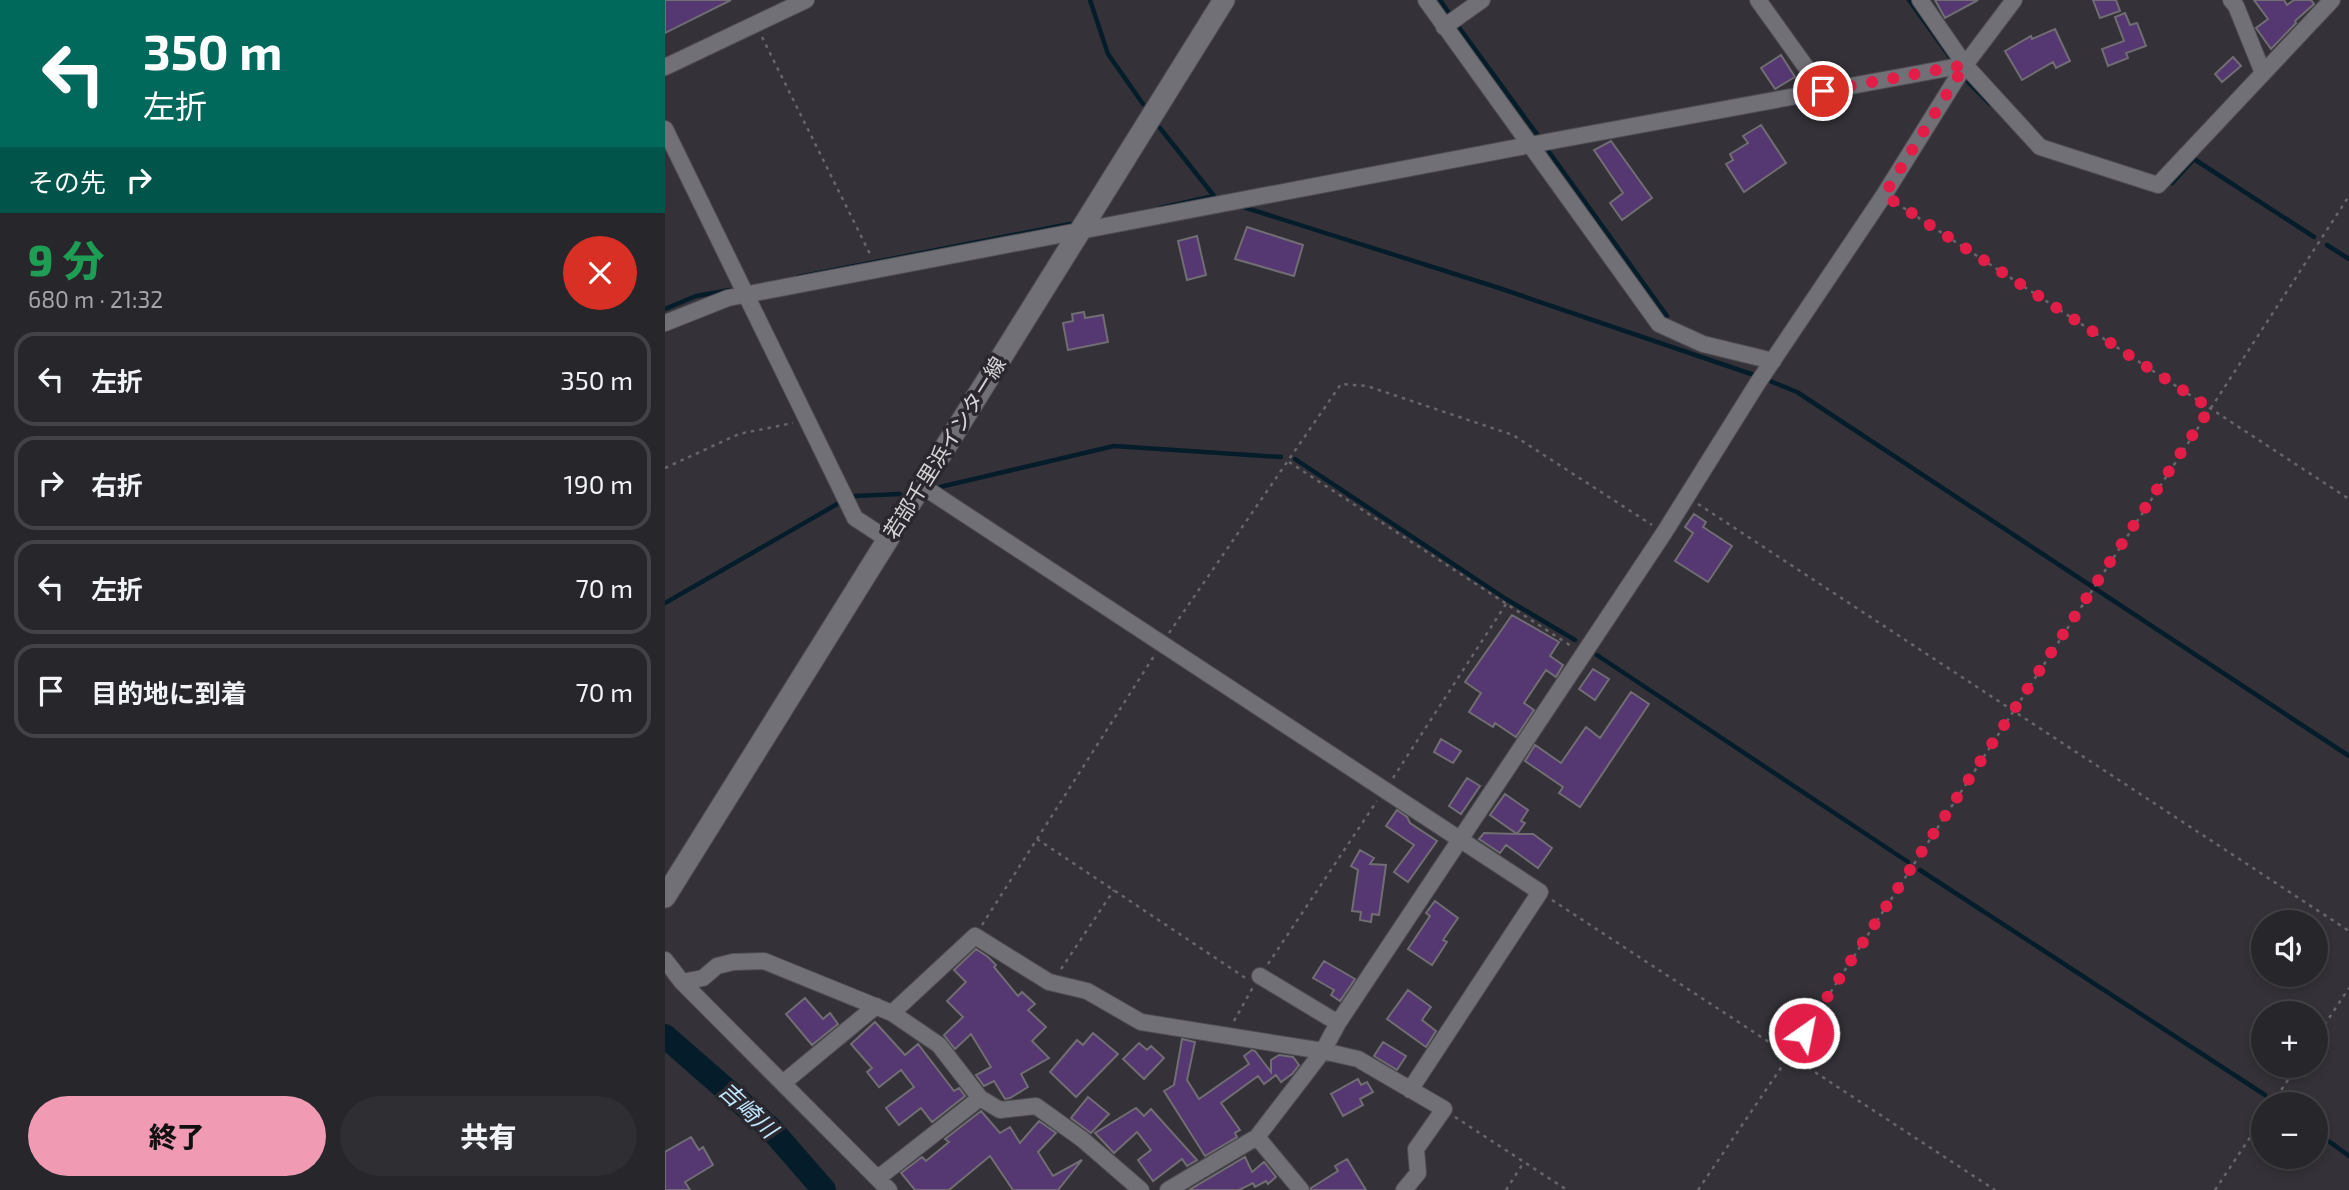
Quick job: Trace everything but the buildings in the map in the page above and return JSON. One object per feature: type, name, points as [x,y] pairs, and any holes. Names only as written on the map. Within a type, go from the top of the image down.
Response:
[{"type":"main road","name":"若部千里浜インター線","points":[[665,897],[1224,0]]},
{"type":"street","points":[[665,67],[806,0]]},
{"type":"street","points":[[1426,0],[1659,324],[1703,344],[1770,365]]},
{"type":"street","points":[[1444,27],[1482,0]]},
{"type":"street","points":[[1758,0],[1823,91]]},
{"type":"street","points":[[1920,0],[1965,65],[2040,148],[2158,185],[2332,0]]},
{"type":"street","points":[[1168,1190],[1257,1137],[1323,1051],[1338,1023],[1664,533],[1757,384],[1884,195],[1965,65],[2014,0]]},
{"type":"street","points":[[2231,0],[2237,6],[2263,73]]},
{"type":"street","points":[[665,323],[728,298],[1965,65]]},
{"type":"street","points":[[665,128],[855,518],[887,540]]},
{"type":"street","points":[[922,486],[1540,892],[1410,1090]]},
{"type":"street","points":[[892,1013],[975,936],[1052,982],[1087,990],[1141,1022],[1358,1059],[1444,1109],[1416,1149],[1418,1173],[1404,1190]]},
{"type":"street","points":[[665,960],[682,982],[883,1184],[980,1098]]},
{"type":"street","points":[[682,982],[703,978],[717,966],[733,962],[764,961],[892,1013],[939,1045],[980,1098],[1000,1110],[1036,1106],[1082,1139],[1141,1190]]},
{"type":"street","points":[[1260,976],[1338,1023]]},
{"type":"street","points":[[783,1083],[876,1006]]},
{"type":"street","points":[[1257,1137],[1301,1190]]},
{"type":"path","points":[[756,24],[871,256]]},
{"type":"path","points":[[1884,195],[2349,499]]},
{"type":"path","points":[[1698,1190],[1789,1056],[2349,196]]},
{"type":"path","points":[[975,936],[1162,643],[1341,384],[1367,386],[1513,435],[1664,533]]},
{"type":"path","points":[[665,468],[739,434],[807,420]]},
{"type":"path","points":[[1288,462],[1583,653]]},
{"type":"path","points":[[1686,497],[2349,932]]},
{"type":"path","points":[[1260,976],[1506,604]]},
{"type":"path","points":[[1037,839],[1254,984],[1225,1036]]},
{"type":"path","points":[[1052,982],[1114,890]]},
{"type":"path","points":[[1540,892],[1995,1190]]},
{"type":"path","points":[[2328,1020],[2349,988]]},
{"type":"path","points":[[1444,1109],[1567,1190]]},
{"type":"path","points":[[2215,1190],[2251,1136]]},
{"type":"path","points":[[1506,1190],[1524,1161]]},
{"type":"waterway","points":[[1090,0],[1108,54],[1143,104]]},
{"type":"waterway","points":[[1440,0],[1451,16]]},
{"type":"waterway","points":[[1909,0],[1950,57]]},
{"type":"waterway","points":[[1458,26],[1539,137]]},
{"type":"waterway","points":[[1968,82],[1990,104]]},
{"type":"waterway","points":[[1160,128],[1214,196],[1160,208]]},
{"type":"waterway","points":[[1549,152],[1667,316]]},
{"type":"waterway","points":[[2172,183],[2194,159],[2314,237]]},
{"type":"waterway","points":[[1240,206],[1496,287],[1757,376]]},
{"type":"waterway","points":[[798,277],[1070,224]]},
{"type":"waterway","points":[[2327,245],[2349,259]]},
{"type":"waterway","points":[[665,309],[696,296],[730,290]]},
{"type":"waterway","points":[[1765,379],[1797,392],[2349,756]]},
{"type":"waterway","points":[[940,487],[1114,446],[1281,457]]},
{"type":"waterway","points":[[1295,459],[1506,599],[1575,640]]},
{"type":"waterway","points":[[855,496],[900,494]]},
{"type":"waterway","points":[[665,603],[839,503]]},
{"type":"waterway","points":[[1597,655],[1908,862]]},
{"type":"waterway","points":[[1920,870],[2260,1092]]},
{"type":"waterway","name":"吉崎川","points":[[665,1036],[770,1128],[824,1190]]},
{"type":"waterway","points":[[2328,1141],[2349,1156]]},
{"type":"route","points":[[1804,1033],[2210,408],[1884,195],[1965,65],[1823,91]]}]
